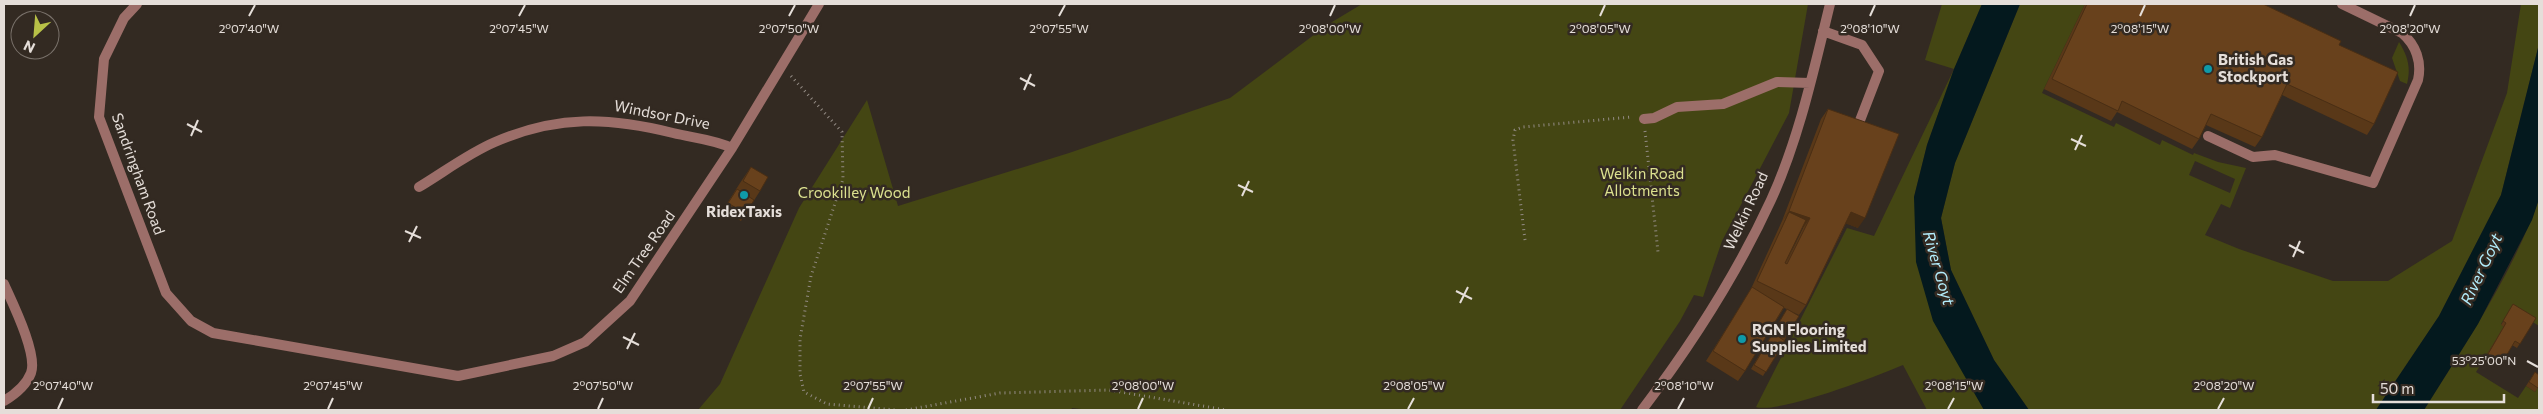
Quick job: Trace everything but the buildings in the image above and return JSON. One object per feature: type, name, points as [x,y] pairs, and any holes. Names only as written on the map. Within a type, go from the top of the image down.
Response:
[{"type":"street","name":"Sandringham Road","points":[[137,4],[124,18],[104,59],[99,117],[166,292],[190,321]]},
{"type":"street","name":"Elm Tree Road","points":[[190,321],[213,333],[458,376],[553,356],[585,342],[630,301],[732,148],[819,4]]},
{"type":"street","name":"Welkin Road","points":[[1642,410],[1713,312],[1772,199],[1810,83],[1830,4]]},
{"type":"street","points":[[2208,136],[2253,157],[2275,155],[2373,184],[2418,80],[2420,71],[2418,57],[2410,40],[2402,33],[2342,4]]},
{"type":"street","points":[[1823,32],[1862,45],[1879,71],[1859,123]]},
{"type":"street","points":[[1644,119],[1654,118],[1677,107],[1723,104],[1777,82],[1810,83]]},
{"type":"street","name":"Windsor Drive","points":[[420,187],[494,142],[563,122],[600,119],[636,124],[717,141],[732,148]]},
{"type":"street","points":[[4,284],[30,349],[31,373],[18,392],[4,401]]},
{"type":"path","points":[[782,66],[842,132],[843,178],[811,276],[800,339],[800,374],[804,392],[827,404],[896,410]]},
{"type":"path","points":[[1525,240],[1513,140],[1515,130],[1623,117],[1644,119],[1645,145],[1658,252]]},
{"type":"path","points":[[906,410],[1000,394],[1109,390],[1226,410]]},
{"type":"green space","points":[[1362,4],[1808,4],[1789,113],[1722,241],[1703,297],[1694,295],[1680,321],[1620,410],[1090,410],[1072,408],[1071,410],[698,410],[720,384],[799,208],[867,100],[898,206],[1069,153],[1230,98],[1327,25]]},
{"type":"green space","points":[[1942,4],[1982,4],[1954,69],[1925,60]]},
{"type":"green space","points":[[2020,4],[2085,4],[2042,93],[2114,127],[2116,123],[2160,145],[2162,140],[2193,155],[2194,153],[2218,162],[2246,168],[2230,208],[2221,204],[2205,235],[2239,249],[2333,281],[2388,281],[2452,241],[2507,93],[2521,4],[2539,4],[2539,44],[2501,195],[2439,316],[2376,410],[2029,410],[1994,360],[1951,270],[1941,218],[1955,163]],"holes":[[[2195,161],[2235,179],[2230,193],[2189,175]]]},
{"type":"green space","points":[[2399,42],[2408,62],[2407,84],[2400,81],[2392,58]]},
{"type":"green space","points":[[1954,69],[1927,145],[1914,197],[1965,376],[1984,410],[1927,410],[1903,365],[1806,400],[1768,408],[1756,407],[1847,228],[1874,236]]},
{"type":"green space","points":[[2539,199],[2539,326],[2511,308],[2501,324],[2504,327],[2476,372],[2518,398],[2526,386],[2535,392],[2539,385],[2539,410],[2424,410],[2488,307],[2529,226]]},
{"type":"water","name":"River Goyt","points":[[1982,4],[2020,4],[1955,163],[1941,218],[1951,270],[1994,360],[2029,410],[1984,410],[1933,321],[1916,262],[1914,197],[1927,145],[1954,69]]},
{"type":"water","name":"River Goyt","points":[[2539,44],[2539,199],[2532,220],[2478,324],[2424,410],[2376,410],[2439,316],[2501,195]]},
{"type":"place","name":"British Gas Stockport","points":[[2208,69]]},
{"type":"place","name":"RidexTaxis","points":[[744,195]]},
{"type":"place","name":"RGN Flooring Supplies Limited","points":[[1742,339]]},
{"type":"park label","name":"Welkin Road Allotments","points":[[1642,182]]},
{"type":"park label","name":"Crookilley Wood","points":[[854,193]]}]
